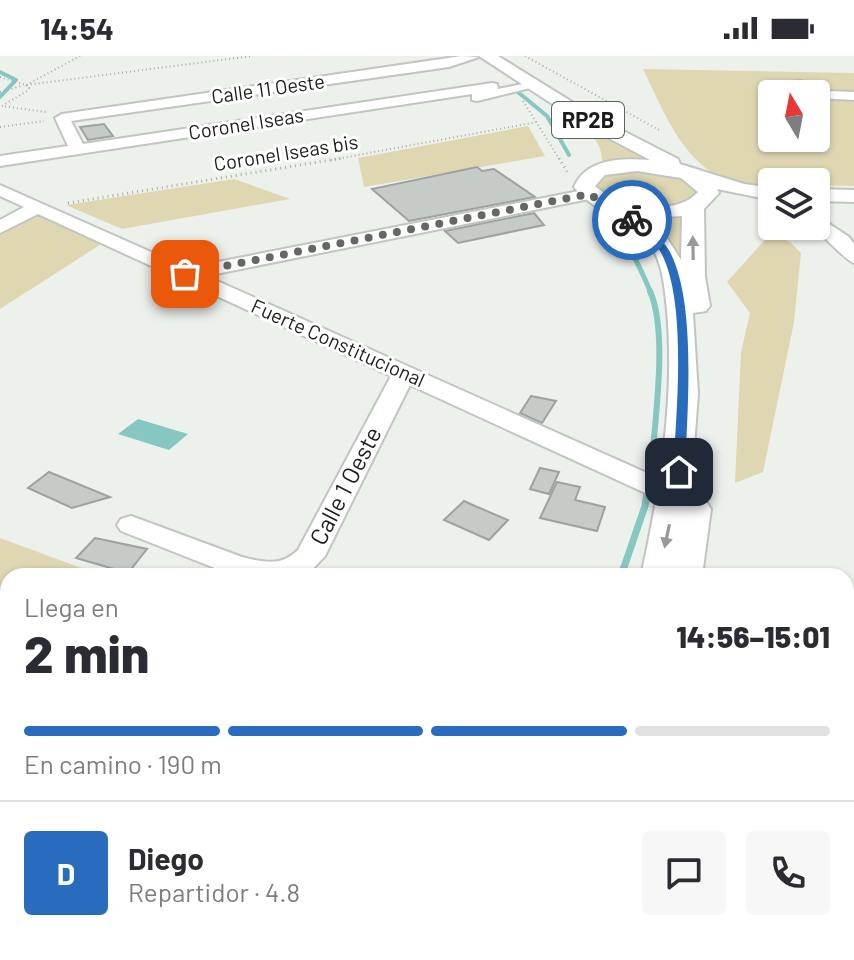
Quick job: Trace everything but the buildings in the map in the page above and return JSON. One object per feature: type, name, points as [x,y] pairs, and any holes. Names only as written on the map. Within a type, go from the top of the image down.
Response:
[{"type":"main road","name":"RP2B","points":[[472,56],[593,143],[598,157],[592,194]]},
{"type":"main road","name":"RP2B","points":[[487,56],[592,122],[694,176]]},
{"type":"main road","name":"RP2B","points":[[592,194],[637,165],[672,169],[694,176]]},
{"type":"main road","points":[[694,176],[758,192]]},
{"type":"main road","points":[[685,568],[707,405],[693,277],[699,203],[709,193],[707,186],[694,176]]},
{"type":"main road","points":[[592,194],[655,212],[758,196]]},
{"type":"main road","points":[[592,194],[657,240],[666,253],[677,291],[684,362],[684,409],[675,496],[661,568]]},
{"type":"main road","points":[[830,195],[854,196]]},
{"type":"street","name":"Calle 11 Oeste","points":[[62,118],[472,56]]},
{"type":"street","name":"Coronel Iseas","points":[[0,161],[492,87],[442,60]]},
{"type":"street","points":[[457,100],[525,94]]},
{"type":"street","points":[[830,94],[854,96]]},
{"type":"street","points":[[62,118],[78,150]]},
{"type":"street","name":"Fuerte Constitucional","points":[[0,190],[675,496]]},
{"type":"street","points":[[185,274],[592,194]]},
{"type":"street","points":[[0,227],[38,207]]},
{"type":"street","points":[[830,231],[854,257]]},
{"type":"street","name":"Calle 1 Oeste","points":[[296,568],[310,556],[404,373]]},
{"type":"street","name":"Calle 1 Oeste","points":[[131,525],[238,568]]},
{"type":"path","points":[[0,77],[26,85],[80,56]]},
{"type":"path","points":[[0,92],[26,85],[252,56]]},
{"type":"path","points":[[525,56],[659,130]]},
{"type":"path","points":[[26,85],[29,88],[27,91],[7,100],[2,106],[27,111],[92,114]]},
{"type":"path","points":[[525,94],[537,122],[592,194],[607,239]]},
{"type":"path","points":[[0,127],[62,118]]},
{"type":"path","name":"Coronel Iseas bis","points":[[38,207],[350,157],[537,122]]},
{"type":"shaded area","points":[[476,56],[526,81],[579,120],[656,162],[635,160],[603,164],[599,146],[578,121],[544,96]]},
{"type":"shaded area","points":[[643,69],[854,73],[854,186],[830,185],[830,168],[758,168],[758,184],[723,178],[692,156],[669,122]]},
{"type":"shaded area","points":[[528,126],[545,156],[364,187],[358,158]]},
{"type":"shaded area","points":[[633,169],[680,176],[697,188],[697,194],[674,204],[643,206],[614,200],[603,194],[596,185],[605,174]]},
{"type":"shaded area","points":[[234,179],[290,199],[122,229],[66,205]]},
{"type":"shaded area","points":[[630,214],[682,216],[680,247],[695,435],[683,524],[678,273]]},
{"type":"shaded area","points":[[43,216],[103,243],[0,309],[0,235],[26,220]]},
{"type":"shaded area","points":[[765,240],[786,240],[801,253],[794,322],[763,472],[735,483],[741,352],[750,313],[727,282]]},
{"type":"shaded area","points":[[0,538],[81,568],[0,568]]},
{"type":"water","points":[[138,419],[188,434],[169,450],[118,434]]},
{"type":"waterway","points":[[0,72],[16,80],[0,97]]},
{"type":"waterway","points":[[513,88],[547,116],[569,155]]},
{"type":"waterway","points":[[605,213],[631,251],[651,293]]},
{"type":"waterway","points":[[650,291],[655,308],[659,351],[652,463]]},
{"type":"waterway","points":[[624,568],[645,506],[652,461]]},
{"type":"way so far","points":[[185,274],[294,255],[589,194],[632,220]]},
{"type":"route","points":[[632,220],[657,240],[666,253],[677,291],[684,362],[679,472]]}]
